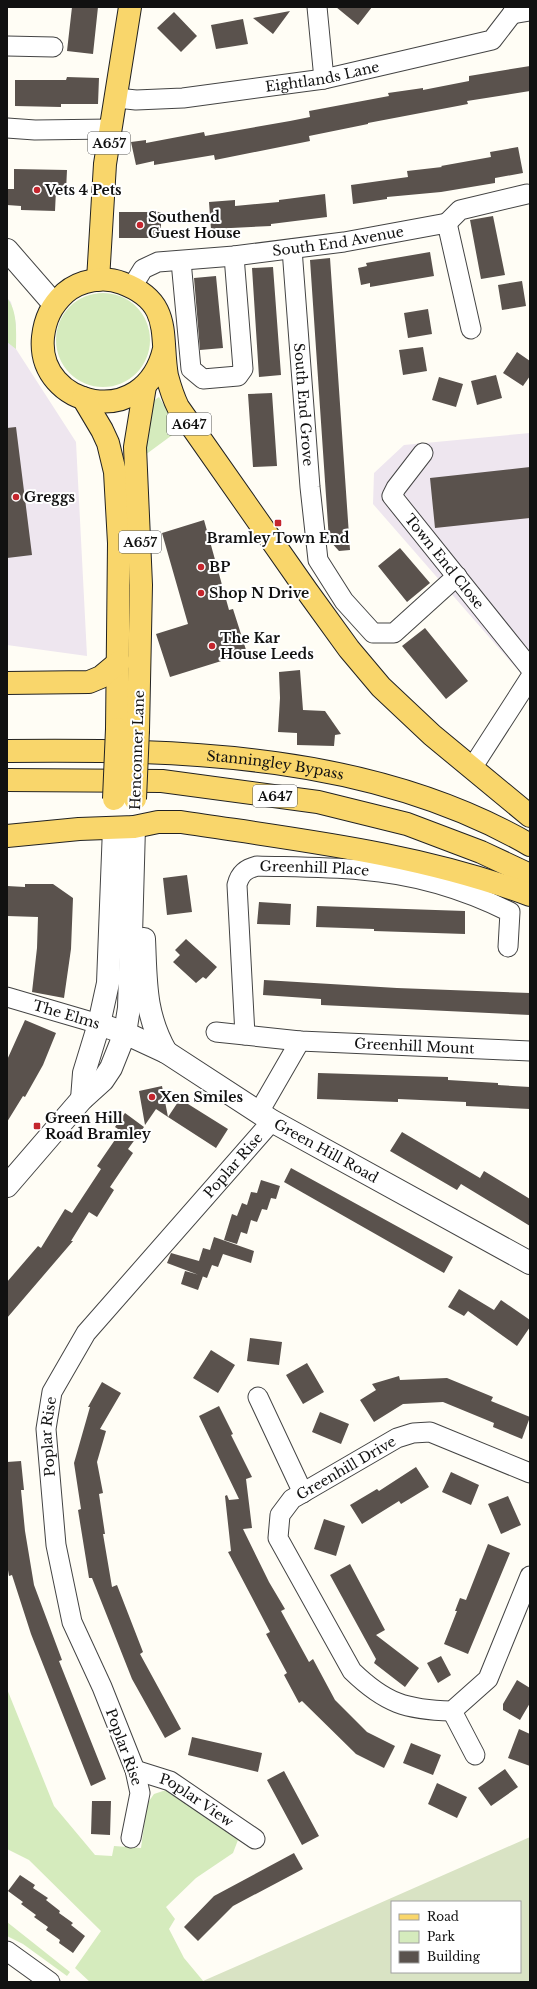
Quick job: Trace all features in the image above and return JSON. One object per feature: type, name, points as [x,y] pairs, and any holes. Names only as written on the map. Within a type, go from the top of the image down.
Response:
[{"type":"main road","name":"A657","points":[[98,280],[104,174],[130,7]]},
{"type":"main road","name":"A657","points":[[98,280],[117,281],[132,287],[143,294],[158,313],[163,325],[164,349],[157,371],[145,386],[128,397],[115,401],[100,402],[82,398],[68,390],[54,377],[46,361],[42,345],[44,325],[54,304],[67,292],[81,284],[98,280]]},
{"type":"main road","name":"A647","points":[[164,349],[168,381],[178,407],[349,649],[381,687],[432,735],[530,816]]},
{"type":"main road","name":"Henconner Lane","points":[[124,828],[128,730],[141,585],[135,447],[145,386]]},
{"type":"main road","name":"Henconner Lane","points":[[82,398],[105,436],[115,472],[119,543],[119,662],[128,730]]},
{"type":"main road","points":[[7,683],[89,682],[101,677],[119,662]]},
{"type":"main road","name":"Stanningley Bypass","points":[[7,751],[170,753],[296,766],[378,784],[429,800],[499,827],[530,845]]},
{"type":"main road","name":"Stanningley Bypass","points":[[7,780],[162,781],[318,802],[407,824],[481,852],[530,875]]},
{"type":"main road","points":[[7,836],[79,829],[124,828],[158,822],[181,822],[332,844],[435,864],[487,878],[530,895]]},
{"type":"street","points":[[317,7],[324,79]]},
{"type":"street","name":"Eightlands Lane","points":[[117,98],[136,100],[183,98],[324,79],[492,40],[517,11]]},
{"type":"street","points":[[7,46],[53,47]]},
{"type":"street","points":[[7,128],[35,130],[111,129]]},
{"type":"street","points":[[471,329],[447,223],[460,210],[528,194]]},
{"type":"street","name":"South End Avenue","points":[[132,287],[140,273],[149,265],[158,262],[234,256],[344,242],[447,223]]},
{"type":"street","name":"South End Grove","points":[[292,249],[310,487],[318,560],[344,602],[373,633],[394,634],[457,576]]},
{"type":"street","points":[[7,250],[54,304]]},
{"type":"street","points":[[181,261],[191,369],[203,379],[238,376],[243,369],[234,256]]},
{"type":"street","name":"Town End Close","points":[[424,453],[396,488],[392,496],[530,668]]},
{"type":"street","points":[[472,768],[530,678]]},
{"type":"street","name":"Henconner Lane","points":[[7,1186],[82,1099],[103,1080],[111,1068],[125,1033],[129,1008],[134,888],[124,828]]},
{"type":"street","name":"Henconner Lane","points":[[82,1099],[84,1073],[99,1024],[108,982],[124,828]]},
{"type":"street","name":"Greenhill Place","points":[[245,1035],[237,885],[239,877],[250,868],[258,866],[362,870],[415,878],[464,892],[510,912],[508,947]]},
{"type":"street","points":[[134,888],[143,922],[147,990],[151,1019],[157,1036],[166,1052]]},
{"type":"street","name":"The Elms","points":[[7,997],[125,1033]]},
{"type":"street","name":"Greenhill Mount","points":[[216,1032],[300,1040],[530,1051]]},
{"type":"street","name":"Green Hill Road","points":[[125,1033],[166,1052],[266,1117],[530,1263]]},
{"type":"street","points":[[266,1117],[300,1040]]},
{"type":"street","name":"Poplar Rise","points":[[131,1838],[140,1793],[135,1770],[102,1687],[72,1622],[56,1545],[46,1428],[52,1392],[86,1333],[266,1117]]},
{"type":"street","points":[[258,1397],[302,1493]]},
{"type":"street","name":"Greenhill Drive","points":[[452,1711],[424,1710],[399,1704],[370,1688],[352,1671],[278,1538],[280,1516],[292,1499],[397,1438],[413,1433],[430,1432],[530,1473]]},
{"type":"street","points":[[475,1755],[452,1711],[488,1679],[530,1576]]},
{"type":"street","name":"Poplar View","points":[[135,1770],[170,1780],[255,1839]]},
{"type":"street","points":[[7,1951],[50,1982]]},
{"type":"shaded area","points":[[7,298],[11,302],[16,324],[16,349],[76,442],[87,656],[7,645]]},
{"type":"shaded area","points":[[530,433],[530,684],[373,504],[374,473],[404,445]]},
{"type":"green space","points":[[103,293],[121,296],[137,306],[147,322],[150,340],[147,358],[137,374],[121,384],[103,387],[85,384],[69,374],[59,358],[56,340],[59,322],[69,306],[85,296]]},
{"type":"green space","points":[[7,298],[11,303],[15,316],[16,349],[7,342]]},
{"type":"green space","points":[[159,397],[179,430],[141,458],[153,401]]},
{"type":"green space","points":[[7,1689],[54,1806],[95,1855],[112,1856],[114,1846],[141,1848],[147,1804],[154,1794],[166,1790],[173,1792],[234,1834],[238,1840],[233,1853],[196,1878],[166,1907],[175,1919],[169,1929],[184,1958],[204,1982],[90,1982],[75,1968],[101,1931],[29,1860],[7,1849]]},
{"type":"green space","points":[[530,1837],[530,1982],[203,1981]]},
{"type":"green space","points":[[7,1922],[70,1972],[67,1976],[23,1944],[7,1936]]},
{"type":"building","points":[[72,7],[98,7],[93,54],[67,51]]},
{"type":"building","points":[[336,7],[372,7],[358,25]]},
{"type":"building","points":[[290,11],[273,34],[253,18]]},
{"type":"building","points":[[174,12],[197,36],[181,52],[157,28]]},
{"type":"building","points":[[243,19],[248,44],[216,49],[211,25]]},
{"type":"building","points":[[530,66],[530,91],[467,101],[468,104],[309,136],[310,141],[215,160],[214,155],[154,165],[154,161],[136,165],[131,142],[146,140],[146,143],[204,132],[205,136],[290,121],[310,117],[309,111],[389,96],[388,93],[423,88],[423,90],[469,81],[469,76]]},
{"type":"building","points":[[67,77],[99,78],[98,104],[61,104],[61,107],[15,106],[15,80],[66,80]]},
{"type":"building","points":[[518,147],[523,173],[495,178],[495,183],[441,192],[387,197],[387,199],[353,204],[351,185],[408,177],[407,171],[442,167],[441,166],[491,157],[490,152]]},
{"type":"building","name":"Vets 4 Pets","points":[[14,169],[67,170],[66,191],[56,190],[55,211],[21,210],[21,206],[7,205],[7,189],[14,189]]},
{"type":"building","points":[[325,194],[327,217],[271,224],[271,226],[211,229],[209,202],[235,200],[235,206],[279,202],[279,200]]},
{"type":"building","name":"Southend Guest House","points":[[119,212],[161,212],[161,238],[119,238]]},
{"type":"building","points":[[493,216],[505,275],[481,279],[470,220]]},
{"type":"building","points":[[430,252],[434,276],[370,287],[370,283],[361,285],[358,268],[367,266],[366,263]]},
{"type":"building","points":[[330,258],[350,550],[339,551],[329,540],[310,260]]},
{"type":"building","points":[[273,267],[281,375],[259,377],[252,268]]},
{"type":"building","points":[[216,276],[223,348],[200,350],[194,278]]},
{"type":"building","points":[[522,281],[526,306],[502,310],[498,285]]},
{"type":"building","points":[[428,309],[432,334],[408,338],[404,313]]},
{"type":"building","points":[[423,347],[427,371],[403,375],[399,350]]},
{"type":"building","points":[[517,352],[530,361],[530,376],[523,386],[503,373]]},
{"type":"building","points":[[496,375],[502,398],[477,405],[471,381]]},
{"type":"building","points":[[439,377],[463,384],[456,407],[432,400]]},
{"type":"building","points":[[272,393],[277,466],[253,467],[248,394]]},
{"type":"building","name":"Greggs","points":[[16,427],[32,555],[7,558],[7,428]]},
{"type":"building","points":[[530,467],[530,518],[435,528],[430,478]]},
{"type":"building","points":[[204,520],[229,610],[233,609],[247,653],[170,677],[156,634],[188,624],[162,533]]},
{"type":"building","points":[[400,548],[430,583],[407,602],[378,566]]},
{"type":"building","points":[[425,628],[468,681],[446,699],[402,646]]},
{"type":"building","points":[[300,670],[303,710],[325,711],[341,734],[335,735],[334,746],[297,745],[297,733],[278,732],[280,698],[279,672]]},
{"type":"building","points":[[187,875],[192,912],[167,915],[163,878]]},
{"type":"building","points":[[25,884],[53,884],[73,898],[71,949],[64,998],[32,992],[37,948],[38,917],[7,916],[7,886],[25,887]]},
{"type":"building","points":[[259,902],[291,904],[290,925],[257,924]]},
{"type":"building","points":[[317,906],[465,911],[465,934],[374,931],[374,929],[316,927]]},
{"type":"building","points":[[186,939],[217,967],[206,979],[203,977],[196,983],[173,962],[180,955],[175,950]]},
{"type":"building","points":[[264,980],[397,988],[530,993],[530,1015],[321,1005],[321,999],[263,995]]},
{"type":"building","points":[[25,1020],[56,1033],[43,1065],[25,1097],[23,1096],[7,1122],[7,1060]]},
{"type":"building","points":[[318,1073],[448,1077],[448,1080],[498,1083],[498,1085],[530,1087],[530,1109],[466,1106],[466,1102],[398,1099],[398,1102],[317,1099]]},
{"type":"building","name":"Xen Smiles","points":[[162,1086],[168,1117],[156,1109],[145,1125],[139,1091]]},
{"type":"building","points":[[180,1099],[228,1129],[216,1148],[168,1117]]},
{"type":"building","points":[[125,1113],[144,1127],[128,1149],[133,1153],[110,1187],[114,1190],[97,1217],[89,1212],[71,1241],[73,1241],[7,1318],[7,1282],[38,1246],[41,1248],[65,1209],[72,1213],[101,1169],[97,1166],[121,1131],[115,1127]]},
{"type":"building","points":[[402,1132],[480,1178],[484,1171],[530,1199],[530,1226],[461,1184],[457,1190],[390,1151]]},
{"type":"building","points":[[291,1168],[453,1257],[444,1273],[284,1182]]},
{"type":"building","points":[[261,1180],[280,1186],[276,1199],[271,1198],[267,1210],[262,1209],[257,1222],[251,1220],[247,1234],[241,1232],[237,1244],[224,1240],[232,1214],[237,1216],[242,1203],[247,1205],[251,1192],[257,1193]]},
{"type":"building","points":[[214,1237],[254,1251],[251,1263],[223,1254],[218,1267],[212,1265],[207,1278],[167,1263],[171,1253],[199,1261],[203,1248],[210,1250]]},
{"type":"building","points":[[185,1271],[203,1276],[198,1290],[181,1284]]},
{"type":"building","points":[[459,1289],[494,1310],[501,1300],[530,1320],[530,1327],[517,1346],[468,1311],[464,1316],[448,1307]]},
{"type":"building","points":[[250,1338],[282,1342],[279,1365],[247,1361]]},
{"type":"building","points":[[211,1350],[235,1365],[218,1393],[193,1378]]},
{"type":"building","points":[[307,1363],[324,1392],[303,1404],[286,1375]]},
{"type":"building","points":[[399,1376],[400,1380],[447,1378],[493,1397],[491,1401],[530,1417],[522,1439],[493,1427],[494,1423],[443,1402],[403,1404],[374,1422],[360,1400],[376,1390],[372,1384]]},
{"type":"building","points":[[102,1382],[121,1393],[100,1429],[106,1431],[97,1462],[103,1493],[99,1494],[105,1534],[103,1534],[112,1587],[117,1585],[143,1652],[140,1654],[181,1729],[165,1738],[132,1679],[92,1578],[89,1578],[78,1510],[81,1509],[74,1463],[90,1407],[88,1407]]},
{"type":"building","points":[[219,1406],[233,1434],[231,1435],[252,1477],[246,1479],[252,1528],[243,1529],[269,1582],[285,1609],[281,1611],[309,1662],[313,1659],[335,1700],[367,1732],[395,1746],[384,1768],[356,1754],[302,1701],[299,1703],[284,1675],[287,1673],[266,1634],[270,1632],[228,1552],[231,1551],[225,1496],[227,1495],[229,1500],[239,1499],[199,1416]]},
{"type":"building","points":[[320,1412],[349,1424],[341,1444],[312,1432]]},
{"type":"building","points":[[21,1461],[24,1490],[21,1490],[25,1531],[34,1585],[62,1660],[59,1661],[106,1779],[91,1786],[31,1634],[12,1575],[9,1576],[7,1564],[7,1462]]},
{"type":"building","points":[[416,1467],[429,1487],[401,1504],[399,1501],[362,1524],[350,1505],[377,1489],[379,1491]]},
{"type":"building","points":[[451,1472],[479,1485],[471,1505],[442,1492]]},
{"type":"building","points":[[508,1496],[521,1525],[501,1534],[488,1504]]},
{"type":"building","points":[[324,1519],[345,1526],[336,1556],[314,1549]]},
{"type":"building","points":[[488,1544],[510,1553],[468,1654],[444,1644],[457,1611],[455,1611],[460,1598],[466,1600]]},
{"type":"building","points":[[350,1564],[385,1630],[376,1635],[419,1668],[405,1687],[374,1663],[376,1659],[330,1575]]},
{"type":"building","points":[[441,1656],[451,1675],[438,1683],[427,1663]]},
{"type":"building","points":[[517,1680],[530,1688],[530,1703],[520,1720],[503,1710],[503,1704]]},
{"type":"building","points":[[519,1729],[530,1734],[530,1766],[508,1758]]},
{"type":"building","points":[[192,1737],[262,1753],[258,1772],[188,1755]]},
{"type":"building","points":[[411,1743],[441,1755],[433,1775],[403,1763]]},
{"type":"building","points":[[505,1769],[518,1787],[491,1806],[478,1788]]},
{"type":"building","points":[[284,1771],[319,1836],[302,1845],[267,1780]]},
{"type":"building","points":[[437,1783],[467,1797],[457,1818],[428,1804]]},
{"type":"building","points":[[92,1801],[111,1801],[110,1835],[91,1834]]},
{"type":"building","points":[[294,1853],[303,1869],[233,1906],[198,1941],[184,1927],[214,1896]]},
{"type":"building","points":[[20,1875],[35,1885],[33,1888],[48,1898],[46,1900],[60,1911],[59,1913],[73,1923],[71,1925],[85,1936],[73,1953],[59,1943],[60,1940],[46,1930],[48,1927],[34,1917],[36,1915],[21,1904],[23,1902],[8,1891]]},
{"type":"place","name":"Vets 4 Pets","points":[[37,190]]},
{"type":"place","name":"Southend Guest House","points":[[140,225]]},
{"type":"place","name":"Greggs","points":[[16,497]]},
{"type":"place","name":"Bramley Town End","points":[[278,523]]},
{"type":"place","name":"BP","points":[[201,567]]},
{"type":"place","name":"Shop N Drive","points":[[201,593]]},
{"type":"place","name":"The Kar House Leeds","points":[[212,646]]},
{"type":"place","name":"Xen Smiles","points":[[152,1097]]},
{"type":"place","name":"Green Hill Road Bramley","points":[[37,1126]]}]
